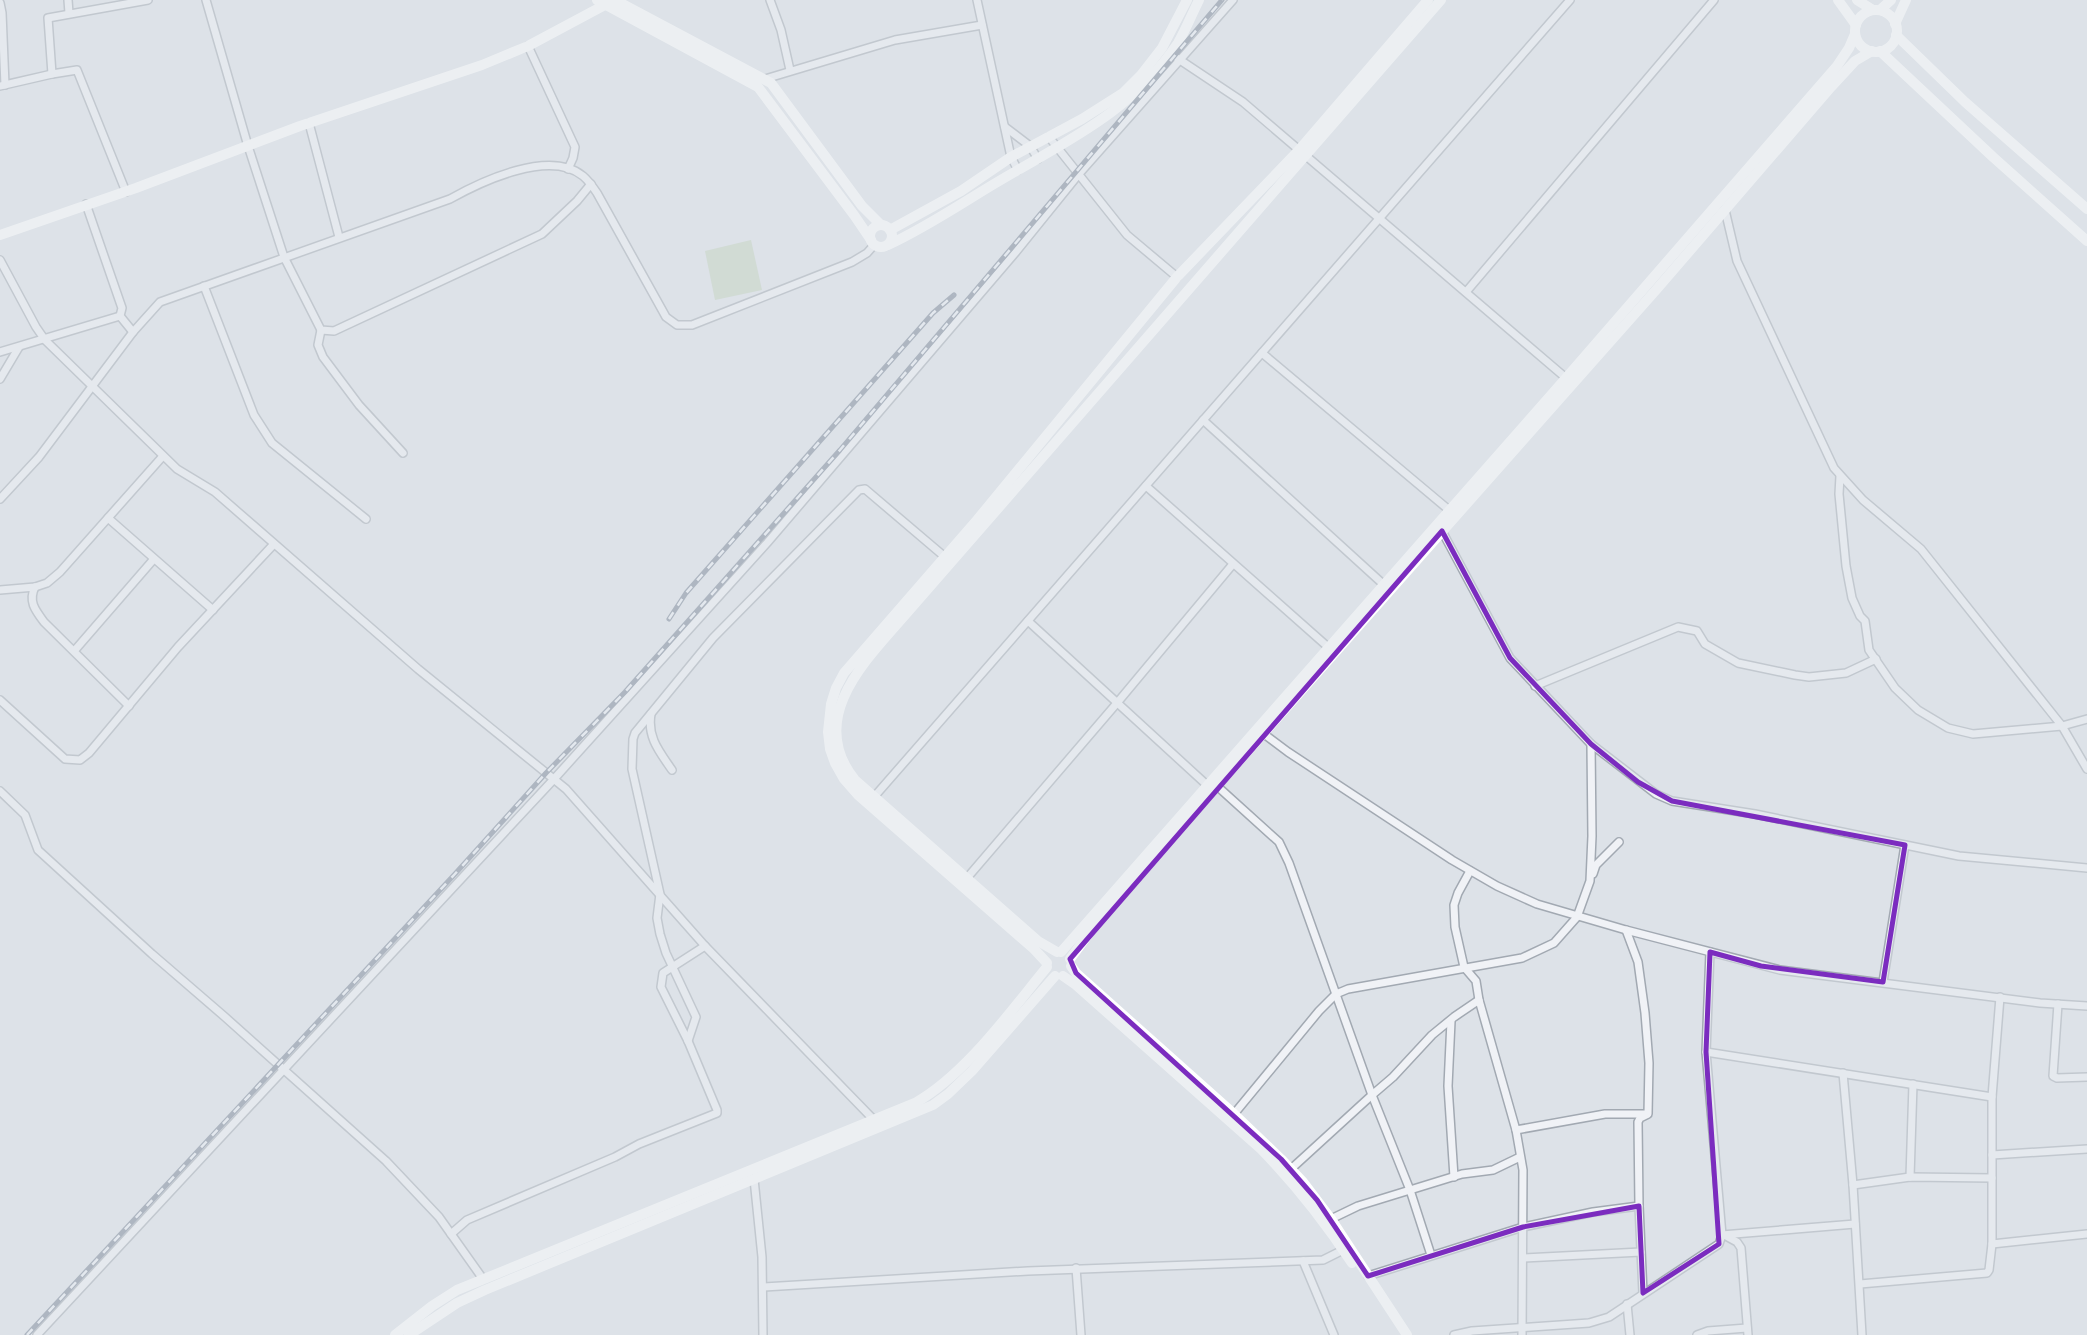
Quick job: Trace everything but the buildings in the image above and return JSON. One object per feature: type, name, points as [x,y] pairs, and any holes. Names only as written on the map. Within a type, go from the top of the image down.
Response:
[{"type":"street","points":[[68,0],[69,13]]},
{"type":"street","points":[[52,74],[48,18],[148,0]]},
{"type":"street","points":[[206,0],[248,146],[284,257],[321,330],[318,345],[323,357],[359,405],[403,453]]},
{"type":"street","points":[[770,0],[781,30],[790,70]]},
{"type":"street","points":[[976,0],[1011,158],[1018,170]]},
{"type":"street","points":[[608,1],[758,87],[873,242],[883,247],[933,222],[1057,149],[1117,109],[1150,78],[1166,50],[1187,0]]},
{"type":"street","points":[[0,499],[39,457],[133,331],[160,302],[450,199],[483,182],[523,169],[550,166],[568,169],[583,176],[591,184],[666,317],[677,325],[692,325],[852,262],[867,253],[873,242],[873,229],[885,228],[961,191],[1030,146],[1123,93],[1166,50],[1180,40],[1199,0]]},
{"type":"street","points":[[37,1335],[554,779],[776,533],[1078,175],[1233,0]]},
{"type":"street","points":[[1399,1335],[1324,1222],[1261,1149],[1076,985],[1059,976],[1034,949],[858,795],[844,779],[831,749],[828,716],[836,688],[844,673],[864,656],[1148,335],[1303,153],[1428,0]]},
{"type":"street","points":[[1406,1335],[1331,1219],[1291,1169],[1234,1114],[1076,973],[1059,952],[1038,941],[855,780],[840,754],[837,718],[841,701],[864,656],[1177,276],[1303,153],[1441,0]]},
{"type":"street","points":[[874,797],[1570,0]]},
{"type":"street","points":[[1466,292],[1714,0]]},
{"type":"street","points":[[1838,0],[1856,29],[1861,45],[1876,51],[2087,241]]},
{"type":"street","points":[[1857,0],[1889,15],[1896,30],[1965,102],[2087,209]]},
{"type":"street","points":[[409,1335],[470,1296],[933,1105],[953,1089],[1059,976],[1069,971],[1070,963],[1093,928],[1328,647],[1837,66],[1849,48],[1864,13],[1876,10],[1891,0]]},
{"type":"street","points":[[395,1335],[457,1290],[749,1172],[929,1095],[953,1075],[1017,1005],[1047,965],[1050,956],[1059,952],[1212,786],[1264,734],[1831,87],[1855,61],[1893,42],[1906,0]]},
{"type":"street","points":[[0,234],[125,192],[309,123],[445,79],[527,46],[608,1]]},
{"type":"street","points":[[608,1],[765,79],[775,88],[862,206],[892,237],[888,245]]},
{"type":"street","points":[[0,4],[2,86],[77,70],[125,192]]},
{"type":"street","points":[[765,79],[895,40],[982,24]]},
{"type":"street","points":[[527,46],[575,147],[568,169]]},
{"type":"street","points":[[1166,50],[1243,102],[1566,378]]},
{"type":"street","points":[[309,123],[339,237]]},
{"type":"street","points":[[1004,126],[1030,146],[1038,159]]},
{"type":"street","points":[[1049,137],[1128,235],[1177,276]]},
{"type":"street","points":[[321,330],[334,331],[542,234],[591,184]]},
{"type":"street","points":[[86,204],[122,308],[120,316]]},
{"type":"street","points":[[1725,210],[1737,261],[1834,468],[1863,500],[1921,549],[2062,726],[2087,769]]},
{"type":"street","points":[[0,260],[45,340],[163,456],[188,477],[215,492],[418,669],[566,789],[705,946],[873,1119]]},
{"type":"street","points":[[204,286],[261,429],[272,443],[366,519]]},
{"type":"street","points":[[120,316],[133,331]]},
{"type":"street","points":[[0,352],[120,316]]},
{"type":"street","points":[[0,379],[19,346]]},
{"type":"street","points":[[1262,353],[1449,510]]},
{"type":"street","points":[[1203,420],[1383,584]]},
{"type":"street","points":[[0,590],[35,587],[47,583],[60,572],[163,456]]},
{"type":"street","points":[[1840,477],[1839,494],[1852,598],[1865,621],[1869,650],[1895,688],[1918,710],[1948,728],[1973,734],[2062,726],[2087,719]]},
{"type":"street","points":[[1146,486],[1328,647]]},
{"type":"street","points":[[688,1041],[696,1017],[660,934],[657,918],[660,894],[632,769],[635,733],[720,630],[862,489],[866,489],[945,556]]},
{"type":"street","points":[[108,518],[213,610]]},
{"type":"street","points":[[1442,531],[1510,658],[1591,744],[1656,794],[1672,801],[1755,814],[1959,856],[2087,868]]},
{"type":"street","points":[[0,700],[65,759],[80,760],[89,753],[178,647],[274,544]]},
{"type":"street","points":[[75,650],[153,559]]},
{"type":"street","points":[[967,878],[1233,564]]},
{"type":"street","points":[[35,587],[31,595],[32,607],[51,630],[75,650],[129,706]]},
{"type":"street","points":[[1028,621],[1117,703],[1279,842],[1432,1255]]},
{"type":"street","points":[[1535,686],[1678,627],[1698,631],[1704,644],[1738,663],[1795,675],[1810,677],[1846,673],[1875,659]]},
{"type":"street","points":[[651,713],[649,723],[653,741],[672,770]]},
{"type":"street","points":[[1264,734],[1470,871],[1537,904],[1761,967],[2000,998],[2087,1006]]},
{"type":"street","points":[[1590,881],[1591,744]]},
{"type":"street","points":[[0,791],[25,816],[38,850],[386,1161],[439,1217],[482,1279]]},
{"type":"street","points":[[1234,1114],[1336,994],[1348,989],[1522,958],[1554,943],[1577,917],[1596,865],[1619,842]]},
{"type":"street","points":[[1883,982],[1905,845]]},
{"type":"street","points":[[1470,871],[1454,905],[1455,927],[1464,967],[1476,981],[1516,1130],[1523,1177],[1522,1331]]},
{"type":"street","points":[[1626,930],[1638,962],[1645,1013],[1649,1063],[1648,1114]]},
{"type":"street","points":[[451,1234],[467,1220],[615,1157],[639,1144],[715,1115],[717,1110],[688,1041],[661,987],[660,979],[663,973],[705,946]]},
{"type":"street","points":[[1454,1335],[1472,1331],[1522,1331],[1589,1323],[1609,1317],[1719,1244],[1722,1235],[1706,1052],[1710,952]]},
{"type":"street","points":[[1860,1284],[1987,1273],[1990,1267],[1992,1097],[2000,998]]},
{"type":"street","points":[[1291,1169],[1371,1094],[1393,1077],[1432,1035],[1479,1000]]},
{"type":"street","points":[[2058,1004],[2053,1076],[2087,1077]]},
{"type":"street","points":[[1451,1021],[1448,1087],[1454,1177]]},
{"type":"street","points":[[1706,1052],[1992,1097]]},
{"type":"street","points":[[1843,1073],[1862,1335]]},
{"type":"street","points":[[1910,1177],[1913,1084]]},
{"type":"street","points":[[1516,1130],[1605,1114],[1648,1114]]},
{"type":"street","points":[[1643,1293],[1638,1122],[1648,1114]]},
{"type":"street","points":[[1992,1155],[2087,1149]]},
{"type":"street","points":[[1331,1219],[1358,1206],[1410,1190],[1454,1177],[1493,1170],[1520,1157]]},
{"type":"street","points":[[1853,1185],[1910,1177],[1992,1178]]},
{"type":"street","points":[[754,1179],[764,1287],[763,1335]]},
{"type":"street","points":[[1368,1276],[1523,1227],[1593,1212],[1639,1206]]},
{"type":"street","points":[[1722,1235],[1855,1224]]},
{"type":"street","points":[[1992,1244],[2087,1234]]},
{"type":"street","points":[[1697,1335],[1709,1331],[1747,1331],[1741,1248],[1737,1242],[1722,1235]]},
{"type":"street","points":[[764,1287],[1076,1268],[1323,1260],[1343,1250]]},
{"type":"street","points":[[1523,1258],[1641,1252]]},
{"type":"street","points":[[1303,1261],[1334,1335]]},
{"type":"street","points":[[1076,1268],[1081,1335]]},
{"type":"street","points":[[1627,1304],[1630,1335]]},
{"type":"highlighted area","points":[[1442,531],[1510,658],[1591,744],[1638,782],[1672,801],[1905,845],[1883,982],[1761,966],[1710,952],[1706,1052],[1719,1244],[1643,1293],[1639,1206],[1523,1227],[1368,1276],[1317,1200],[1281,1159],[1076,973],[1070,959]]},
{"type":"green space","points":[[751,240],[762,290],[715,300],[705,251]]},
{"type":"railway","points":[[27,1335],[546,773],[625,692],[840,450],[1222,0]]},
{"type":"railway","points":[[669,619],[686,593],[933,313],[954,295]]}]
